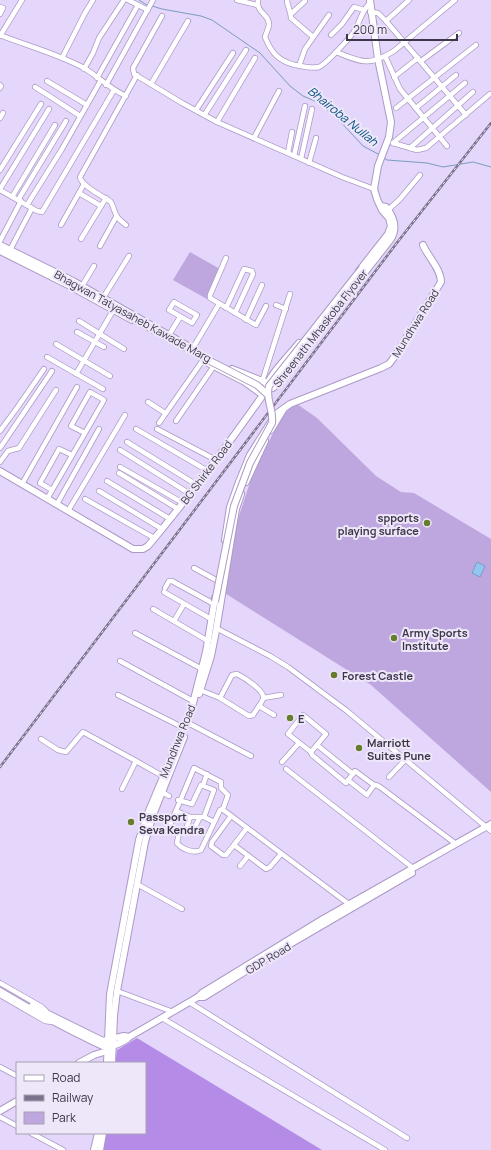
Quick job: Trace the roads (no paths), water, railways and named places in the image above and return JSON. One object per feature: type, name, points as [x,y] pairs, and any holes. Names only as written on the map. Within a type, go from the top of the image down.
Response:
[{"type":"main road","points":[[370,1],[367,11],[391,122],[389,137],[378,166],[374,189],[382,210],[389,218],[393,226]]},
{"type":"main road","points":[[366,266],[393,226],[393,218],[386,207],[381,206]]},
{"type":"main road","name":"Bhagwan Tatyasaheb Kawade Marg","points":[[0,245],[116,309],[214,366],[245,382],[265,389]]},
{"type":"main road","name":"Mundhwa Road","points":[[216,602],[230,508],[250,455],[276,414],[284,407],[389,364],[441,282],[440,272],[427,254],[423,245]]},
{"type":"main road","name":"Bhagwan Tatyasaheb Kawade Marg","points":[[0,251],[82,286],[103,298],[116,309],[170,335],[265,389]]},
{"type":"main road","name":"Shreenath Mhaskoba Flyover","points":[[265,389],[271,384],[366,266]]},
{"type":"main road","name":"Shreenath Mhaskoba Flyover","points":[[211,622],[233,518],[240,493],[249,470],[276,420],[271,391],[284,371],[366,266]]},
{"type":"main road","name":"BG Shirke Road","points":[[0,471],[133,549],[143,549],[183,504],[216,460],[265,389],[366,266]]},
{"type":"main road","name":"Shreenath Mhaskoba Flyover","points":[[116,309],[212,362],[265,389],[272,411],[272,423],[250,463],[234,506],[216,602],[216,618],[218,620]]},
{"type":"main road","name":"Mundhwa Road","points":[[107,1062],[114,1016],[120,956],[148,813],[190,724],[211,656],[236,509],[248,476],[284,407]]},
{"type":"main road","name":"Mundhwa Road","points":[[112,1062],[109,1045],[110,994],[137,884],[142,841],[162,792],[165,778],[194,701],[211,622]]},
{"type":"main road","points":[[351,906],[413,868],[456,844],[489,828]]},
{"type":"main road","name":"GDP Road","points":[[109,1045],[124,1036],[129,1037],[198,997],[204,997],[351,906],[489,828]]},
{"type":"main road","points":[[0,986],[57,1023],[84,1037],[109,1045]]},
{"type":"main road","points":[[0,991],[33,1008],[50,1014],[109,1045]]},
{"type":"main road","points":[[81,1062],[109,1045]]},
{"type":"main road","points":[[0,1111],[16,1101]]},
{"type":"main road","points":[[94,1150],[98,1134]]},
{"type":"main road","points":[[100,1150],[103,1134]]},
{"type":"street","points":[[22,0],[0,35],[62,58],[84,69],[114,90],[126,96]]},
{"type":"street","points":[[62,58],[93,0]]},
{"type":"street","points":[[84,69],[99,38],[124,0]]},
{"type":"street","points":[[128,0],[148,9]]},
{"type":"street","points":[[237,0],[258,3],[259,10],[268,20],[268,27],[265,37],[276,55],[281,60],[286,63],[299,66],[316,68],[324,64],[350,38],[367,11]]},
{"type":"street","points":[[287,0],[287,5],[292,20],[313,37]]},
{"type":"street","points":[[386,21],[409,0]]},
{"type":"street","points":[[336,52],[362,62],[385,56],[455,0]]},
{"type":"street","points":[[106,84],[153,1]]},
{"type":"street","points":[[291,14],[305,1]]},
{"type":"street","points":[[27,205],[62,149],[138,5]]},
{"type":"street","points":[[0,6],[3,8],[0,14]]},
{"type":"street","points":[[331,35],[342,24],[354,7],[378,13],[466,115]]},
{"type":"street","points":[[299,66],[313,37],[329,15]]},
{"type":"street","points":[[162,16],[133,68],[133,71],[137,75],[217,122],[309,163],[374,189]]},
{"type":"street","points":[[151,84],[188,21]]},
{"type":"street","points":[[394,77],[459,33]]},
{"type":"street","points":[[396,108],[476,45]]},
{"type":"street","points":[[205,114],[246,50]]},
{"type":"street","points":[[196,110],[233,53]]},
{"type":"street","points":[[385,56],[400,89],[447,146]]},
{"type":"street","points":[[217,122],[255,58]]},
{"type":"street","points":[[126,225],[116,217],[111,202],[84,184],[80,180],[80,174],[137,75]]},
{"type":"street","points":[[416,108],[456,75]]},
{"type":"street","points":[[46,81],[86,105]]},
{"type":"street","points":[[465,83],[393,143],[417,150],[426,148],[440,138],[490,94]]},
{"type":"street","points":[[35,87],[80,116]]},
{"type":"street","points":[[50,109],[0,190],[40,212],[43,210],[114,90]]},
{"type":"street","points":[[254,138],[279,91]]},
{"type":"street","points":[[410,148],[473,92]]},
{"type":"street","points":[[0,170],[41,104]]},
{"type":"street","points":[[294,156],[305,106]]},
{"type":"street","points":[[301,159],[312,109]]},
{"type":"street","points":[[0,118],[3,113]]},
{"type":"street","points":[[0,241],[19,200],[66,121]]},
{"type":"street","points":[[12,197],[54,125]]},
{"type":"street","points":[[288,153],[292,132]]},
{"type":"street","points":[[309,163],[316,138]]},
{"type":"street","points":[[388,210],[400,199],[420,175]]},
{"type":"street","points":[[61,225],[84,184]]},
{"type":"street","points":[[79,193],[101,206]]},
{"type":"street","points":[[81,239],[106,198]]},
{"type":"street","points":[[10,250],[32,208]]},
{"type":"street","points":[[100,246],[116,217]]},
{"type":"street","points":[[103,298],[129,256]]},
{"type":"street","points":[[226,258],[210,298],[257,325],[266,306]]},
{"type":"street","points":[[82,286],[94,266]]},
{"type":"street","points":[[226,308],[244,269],[252,271],[252,274],[234,312]]},
{"type":"street","points":[[246,320],[262,285]]},
{"type":"street","points":[[265,389],[290,294]]},
{"type":"street","points":[[174,302],[197,315],[192,323],[180,317],[169,310],[174,302]]},
{"type":"street","points":[[193,348],[219,304]]},
{"type":"street","points":[[276,305],[286,308]]},
{"type":"street","points":[[76,374],[99,333],[116,309]]},
{"type":"street","points":[[170,335],[180,317]]},
{"type":"street","points":[[79,321],[124,349]]},
{"type":"street","points":[[77,332],[104,347]]},
{"type":"street","points":[[56,344],[110,376]]},
{"type":"street","points":[[47,357],[103,389]]},
{"type":"street","points":[[159,423],[203,360]]},
{"type":"street","points":[[176,421],[214,366]]},
{"type":"street","points":[[0,431],[44,369]]},
{"type":"street","points":[[0,448],[52,372]]},
{"type":"street","points":[[22,484],[77,387]]},
{"type":"street","points":[[0,462],[8,452],[19,448],[56,390]]},
{"type":"street","points":[[47,499],[72,455],[85,433],[104,400],[90,392],[72,426],[85,433]]},
{"type":"street","points":[[148,402],[165,413]]},
{"type":"street","points":[[68,511],[124,415]]},
{"type":"street","points":[[57,504],[99,429]]},
{"type":"street","points":[[136,429],[208,471]]},
{"type":"street","points":[[157,429],[216,460]]},
{"type":"street","points":[[127,442],[157,459],[197,485]]},
{"type":"street","points":[[52,490],[40,483],[59,449],[72,455]]},
{"type":"street","points":[[120,450],[190,494]]},
{"type":"street","points":[[120,466],[183,504]]},
{"type":"street","points":[[119,473],[178,510]]},
{"type":"street","points":[[107,481],[170,519]]},
{"type":"street","points":[[99,491],[162,529]]},
{"type":"street","points":[[85,499],[154,538]]},
{"type":"street","points":[[194,568],[218,581]]},
{"type":"street","points":[[211,622],[164,590],[169,581],[172,581],[216,602]]},
{"type":"street","points":[[174,621],[184,604]]},
{"type":"street","points":[[153,609],[208,641]]},
{"type":"street","points":[[216,628],[288,667],[347,712],[489,828]]},
{"type":"street","points":[[135,633],[202,669]]},
{"type":"street","points":[[120,661],[194,701]]},
{"type":"street","points":[[200,690],[220,698],[249,716],[253,715],[263,698],[260,690],[237,674],[232,675],[220,698]]},
{"type":"street","points":[[118,695],[184,728]]},
{"type":"street","points":[[263,698],[281,695]]},
{"type":"street","points":[[259,706],[274,715]]},
{"type":"street","points":[[311,752],[326,734],[303,715],[288,734],[311,752],[312,755],[346,783],[355,771],[374,785],[380,787],[456,844]]},
{"type":"street","points":[[190,724],[251,756]]},
{"type":"street","points":[[41,739],[55,748],[66,752],[83,732],[136,760],[165,778]]},
{"type":"street","points":[[282,762],[299,743]]},
{"type":"street","points":[[317,745],[353,774]]},
{"type":"street","points":[[122,789],[136,760]]},
{"type":"street","points":[[389,777],[405,760]]},
{"type":"street","points":[[194,768],[207,774],[221,782],[221,788],[228,795],[223,809],[220,810],[203,848],[198,852],[193,852],[178,845],[179,833],[170,828],[170,826],[179,800],[194,768]]},
{"type":"street","points":[[286,769],[413,868]]},
{"type":"street","points":[[179,800],[192,804],[200,786],[203,785],[207,774]]},
{"type":"street","points":[[348,780],[367,795],[374,785]]},
{"type":"street","points":[[190,817],[186,830],[192,833],[202,817],[214,792],[212,789],[203,785]]},
{"type":"street","points":[[162,792],[169,796]]},
{"type":"street","points":[[223,809],[246,828],[351,906]]},
{"type":"street","points":[[176,811],[190,817],[202,817],[214,822]]},
{"type":"street","points":[[231,816],[211,844],[212,846],[225,855],[246,828]]},
{"type":"street","points":[[234,844],[264,868],[268,869],[281,854]]},
{"type":"street","points":[[240,866],[248,856]]},
{"type":"street","points":[[137,884],[182,909]]},
{"type":"street","points":[[0,983],[42,1007],[50,1014]]},
{"type":"street","points":[[117,991],[173,1012]]},
{"type":"street","points":[[0,995],[45,1020],[57,1023]]},
{"type":"street","points":[[189,1002],[407,1138]]},
{"type":"street","points":[[162,1018],[384,1150]]},
{"type":"street","points":[[0,1067],[16,1075]]},
{"type":"street","points":[[0,1117],[16,1125]]},
{"type":"street","points":[[33,1134],[63,1150]]},
{"type":"water","points":[[477,562],[485,566],[480,577],[472,573]]},
{"type":"waterway","name":"Bhairoba Nullah","points":[[139,0],[147,5]]},
{"type":"waterway","name":"Bhairoba Nullah","points":[[152,6],[201,16],[212,20],[260,53],[290,86],[303,96],[317,102],[338,119],[363,146],[380,155]]},
{"type":"waterway","name":"Bhairoba Nullah","points":[[384,158],[387,160],[427,163],[443,167],[473,162],[491,167]]},
{"type":"railway","points":[[0,767],[396,244],[491,123]]},
{"type":"place","name":"spports playing surface","points":[[427,523]]},
{"type":"place","name":"Army Sports Institute","points":[[394,638]]},
{"type":"place","name":"Forest Castle","points":[[334,675]]},
{"type":"place","name":"E","points":[[290,718]]},
{"type":"place","name":"Marriott Suites Pune","points":[[359,748]]},
{"type":"place","name":"Passport Seva Kendra","points":[[131,822]]}]
